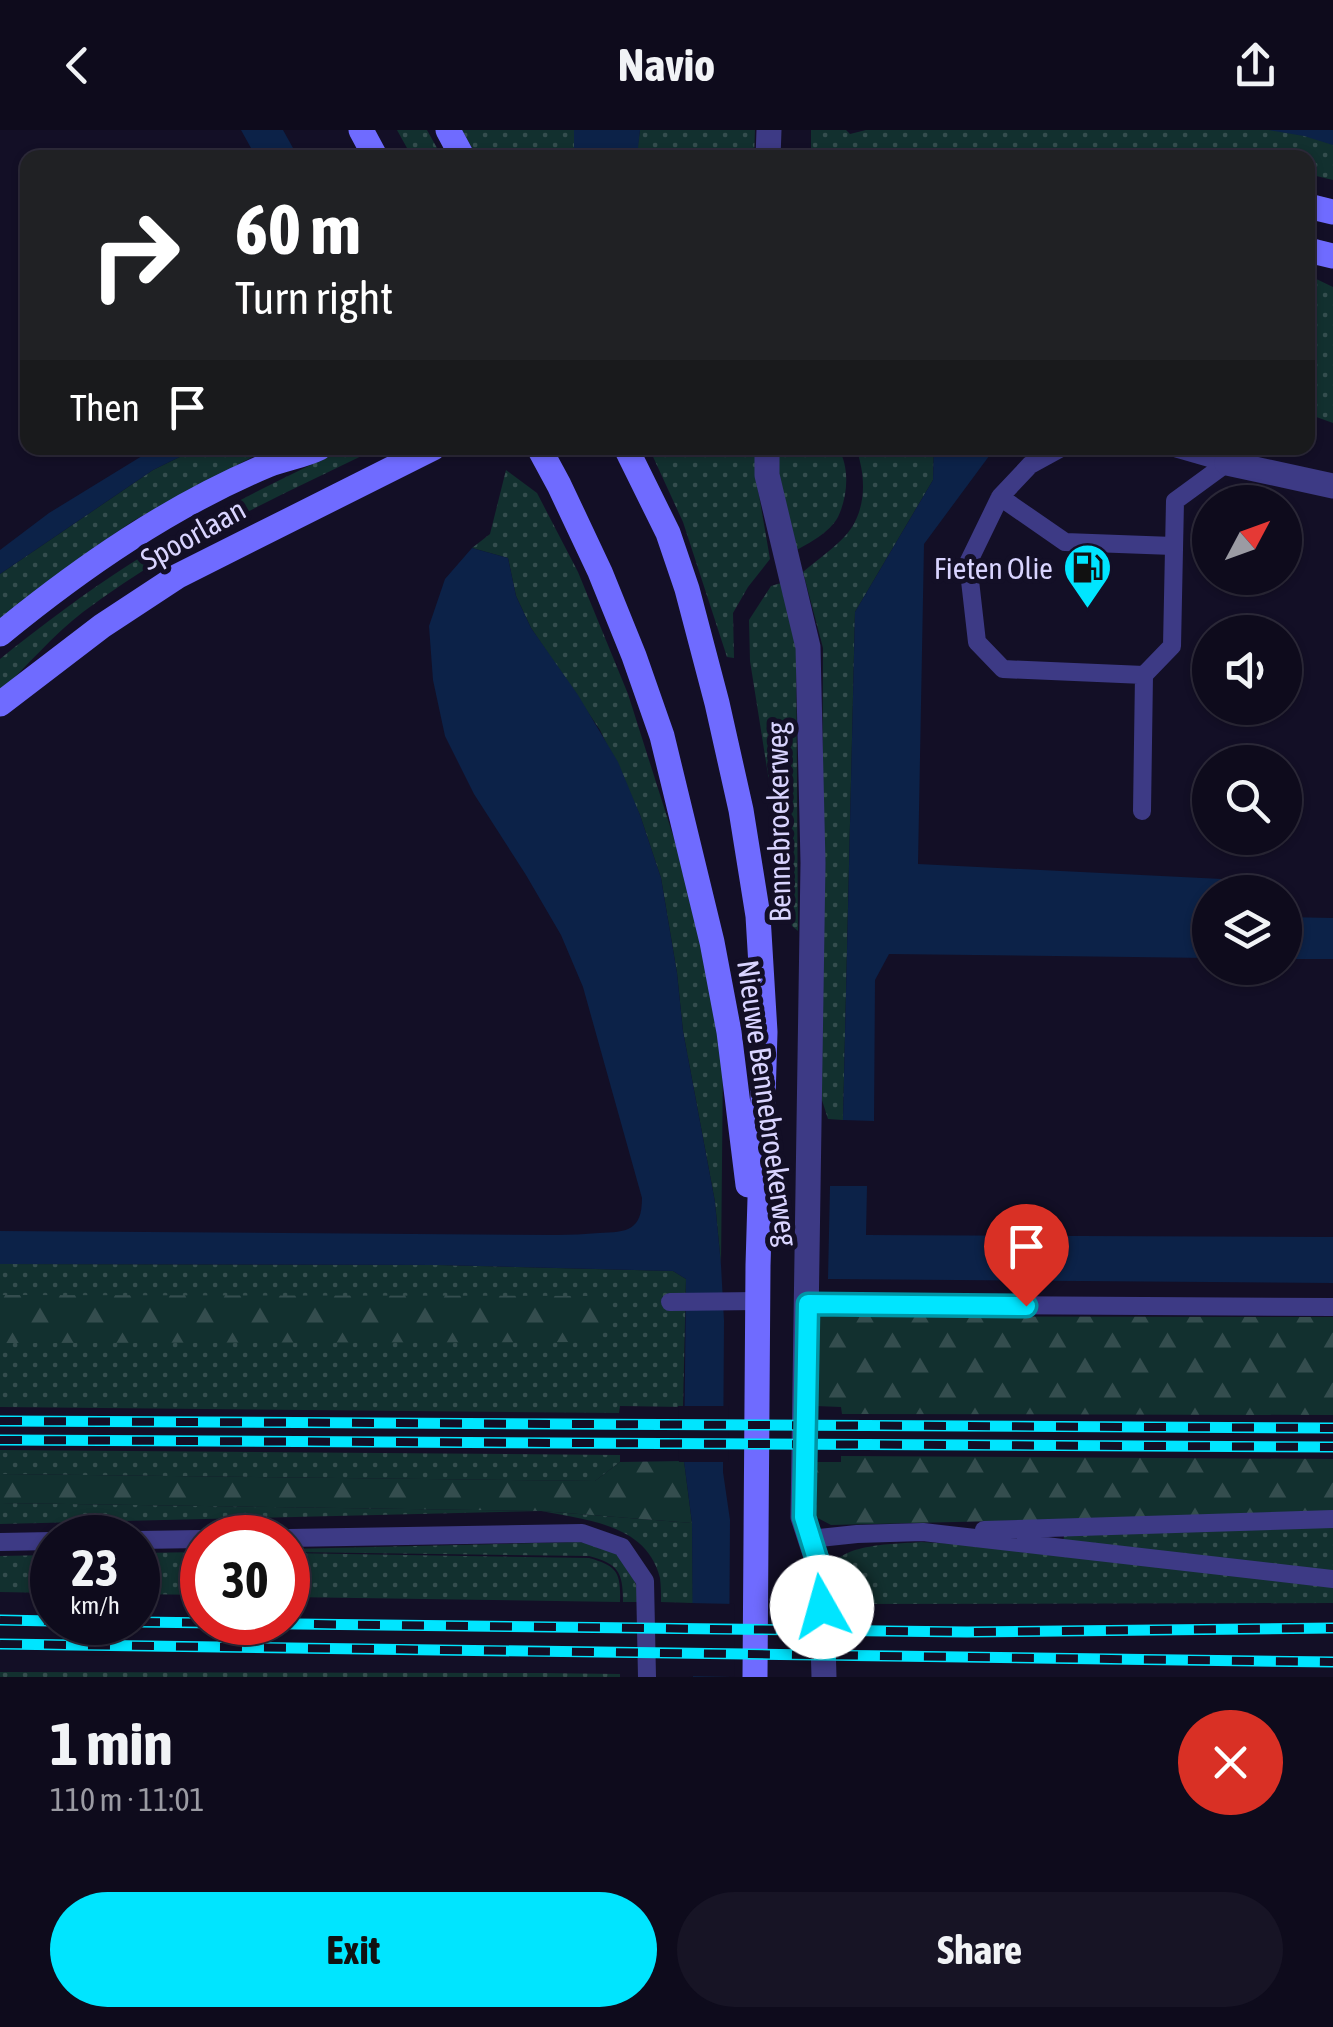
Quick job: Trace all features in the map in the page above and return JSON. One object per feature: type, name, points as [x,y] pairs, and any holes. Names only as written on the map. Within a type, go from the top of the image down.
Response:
[{"type":"main road","name":"Spoorlaan","points":[[0,634],[130,537],[270,464],[298,455]]},
{"type":"main road","name":"Spoorlaan","points":[[0,704],[102,626],[178,576],[419,455]]},
{"type":"main road","name":"Nieuwe Bennebroekerweg","points":[[543,455],[600,572],[662,736],[729,1032],[758,1265]]},
{"type":"main road","name":"Nieuwe Bennebroekerweg","points":[[629,455],[668,533],[687,588],[718,702],[756,890],[765,1032],[758,1265]]},
{"type":"main road","points":[[755,1677],[758,1265]]},
{"type":"street","name":"Bennebroekerweg","points":[[767,455],[767,474],[808,647],[813,863],[804,1517],[821,1572],[824,1677]]},
{"type":"street","points":[[1226,463],[1333,486]]},
{"type":"lane","points":[[1048,455],[1030,465],[1000,496],[968,563],[976,642],[1003,669],[1144,674]]},
{"type":"lane","points":[[1199,455],[1226,463]]},
{"type":"lane","points":[[1142,811],[1144,674],[1172,646],[1175,501],[1226,463]]},
{"type":"lane","points":[[1000,496],[1065,542],[1173,546]]},
{"type":"lane","points":[[670,1302],[758,1301]]},
{"type":"lane","points":[[808,1304],[1333,1307]]},
{"type":"lane","points":[[810,1539],[857,1534],[1333,1519]]},
{"type":"lane","points":[[923,1532],[1333,1579]]},
{"type":"lane","points":[[310,1538],[582,1533],[622,1547],[645,1581],[646,1677]]},
{"type":"lane","points":[[0,1542],[30,1542]]},
{"type":"green space","points":[[397,130],[427,130],[438,150],[408,150]]},
{"type":"green space","points":[[462,130],[574,130],[574,150],[473,150]]},
{"type":"green space","points":[[640,130],[755,130],[754,150],[637,150]]},
{"type":"green space","points":[[811,130],[846,130],[850,134],[866,130],[1333,130],[1333,180],[1315,176],[1315,150],[811,150]]},
{"type":"green space","points":[[1315,278],[1333,287],[1333,423],[1315,417]]},
{"type":"green space","points":[[184,455],[256,455],[133,521],[0,619],[0,574],[153,470]]},
{"type":"green space","points":[[331,455],[364,455],[226,523],[117,587],[61,631],[0,692],[0,659],[113,575],[263,488]]},
{"type":"green space","points":[[652,455],[755,455],[770,559],[733,613],[734,658],[727,657],[683,522]]},
{"type":"green space","points":[[779,455],[842,456],[846,482],[838,517],[819,537],[794,551],[779,480]]},
{"type":"green space","points":[[858,455],[934,455],[933,480],[855,612],[843,1120],[828,1119],[821,1097],[823,648],[803,572],[852,527],[860,508]]},
{"type":"green space","points":[[506,470],[537,493],[578,572],[628,694],[690,889],[723,1058],[721,1265],[715,1202],[683,1031],[661,878],[640,815],[600,730],[531,628],[516,596],[508,558],[472,548],[490,534]]},
{"type":"green space","points":[[781,583],[796,632],[798,931],[792,926],[750,661],[749,620],[771,586]]},
{"type":"green space","points":[[0,1264],[438,1265],[673,1271],[686,1279],[683,1407],[620,1406],[619,1413],[0,1407]]},
{"type":"green space","points":[[0,1295],[603,1296],[613,1312],[603,1331],[585,1342],[0,1343]]},
{"type":"green space","points":[[816,1316],[1333,1317],[1333,1415],[842,1414],[841,1407],[816,1406]]},
{"type":"green space","points":[[0,1450],[620,1455],[620,1462],[595,1481],[0,1474]]},
{"type":"green space","points":[[841,1456],[1333,1459],[1333,1513],[831,1525],[814,1516],[817,1462],[841,1462]]},
{"type":"green space","points":[[684,1461],[692,1523],[541,1511],[0,1503],[0,1474],[595,1481],[620,1462]]},
{"type":"green space","points":[[0,1503],[541,1511],[180,1515],[180,1520],[160,1520],[160,1515],[30,1515],[30,1523],[0,1524]]},
{"type":"green space","points":[[541,1511],[692,1523],[693,1603],[661,1602],[660,1578],[653,1560],[628,1535],[595,1522]]},
{"type":"green space","points":[[1333,1525],[1333,1573],[1063,1542],[1064,1536]]},
{"type":"green space","points":[[921,1542],[978,1545],[1333,1587],[1333,1603],[834,1604],[831,1570],[844,1555],[870,1547]]},
{"type":"green space","points":[[592,1544],[613,1552],[628,1567],[640,1602],[623,1602],[617,1570],[589,1556],[310,1552],[310,1548]]},
{"type":"green space","points":[[180,1552],[180,1595],[160,1594],[160,1553]]},
{"type":"green space","points":[[310,1553],[589,1558],[615,1572],[620,1602],[310,1597]]},
{"type":"green space","points":[[30,1555],[30,1593],[0,1592],[0,1556]]},
{"type":"green space","points":[[0,1672],[542,1673],[620,1677],[0,1677]]},
{"type":"water","points":[[241,130],[283,130],[294,150],[252,150]]},
{"type":"water","points":[[574,130],[640,130],[638,150],[574,150]]},
{"type":"water","points":[[1269,130],[1333,130],[1333,145],[1304,136]]},
{"type":"water","points":[[144,455],[184,455],[153,470],[0,574],[0,550],[49,513]]},
{"type":"water","points":[[934,455],[990,455],[924,544],[918,864],[1192,878],[1192,958],[889,954],[875,980],[874,1121],[843,1120],[855,612],[933,480]]},
{"type":"water","points":[[472,548],[508,558],[516,596],[531,628],[618,762],[661,878],[683,1031],[715,1202],[721,1265],[723,1472],[730,1520],[729,1677],[693,1677],[692,1523],[684,1461],[686,1279],[673,1271],[438,1265],[0,1264],[0,1231],[562,1235],[618,1232],[636,1223],[642,1198],[583,987],[561,935],[474,794],[445,736],[433,680],[429,626],[445,579]]},
{"type":"water","points":[[1302,917],[1333,918],[1333,959],[1302,959]]},
{"type":"water","points":[[830,1186],[867,1186],[866,1235],[1333,1237],[1333,1283],[828,1279]]},
{"type":"pier","points":[[678,1406],[729,1406],[728,1462],[679,1462]]},
{"type":"pier","points":[[688,1603],[735,1604],[734,1677],[688,1676]]},
{"type":"railway","points":[[0,1421],[1333,1428]]},
{"type":"railway","points":[[0,1440],[1333,1447]]},
{"type":"railway","points":[[0,1620],[30,1621]]},
{"type":"railway","points":[[160,1622],[967,1632],[1333,1628]]},
{"type":"railway","points":[[0,1644],[1333,1662]]},
{"type":"place","name":"Fieten Olie","points":[[1088,610]]},
{"type":"route","points":[[822,1607],[821,1572],[804,1517],[808,1304],[1026,1306]]}]
